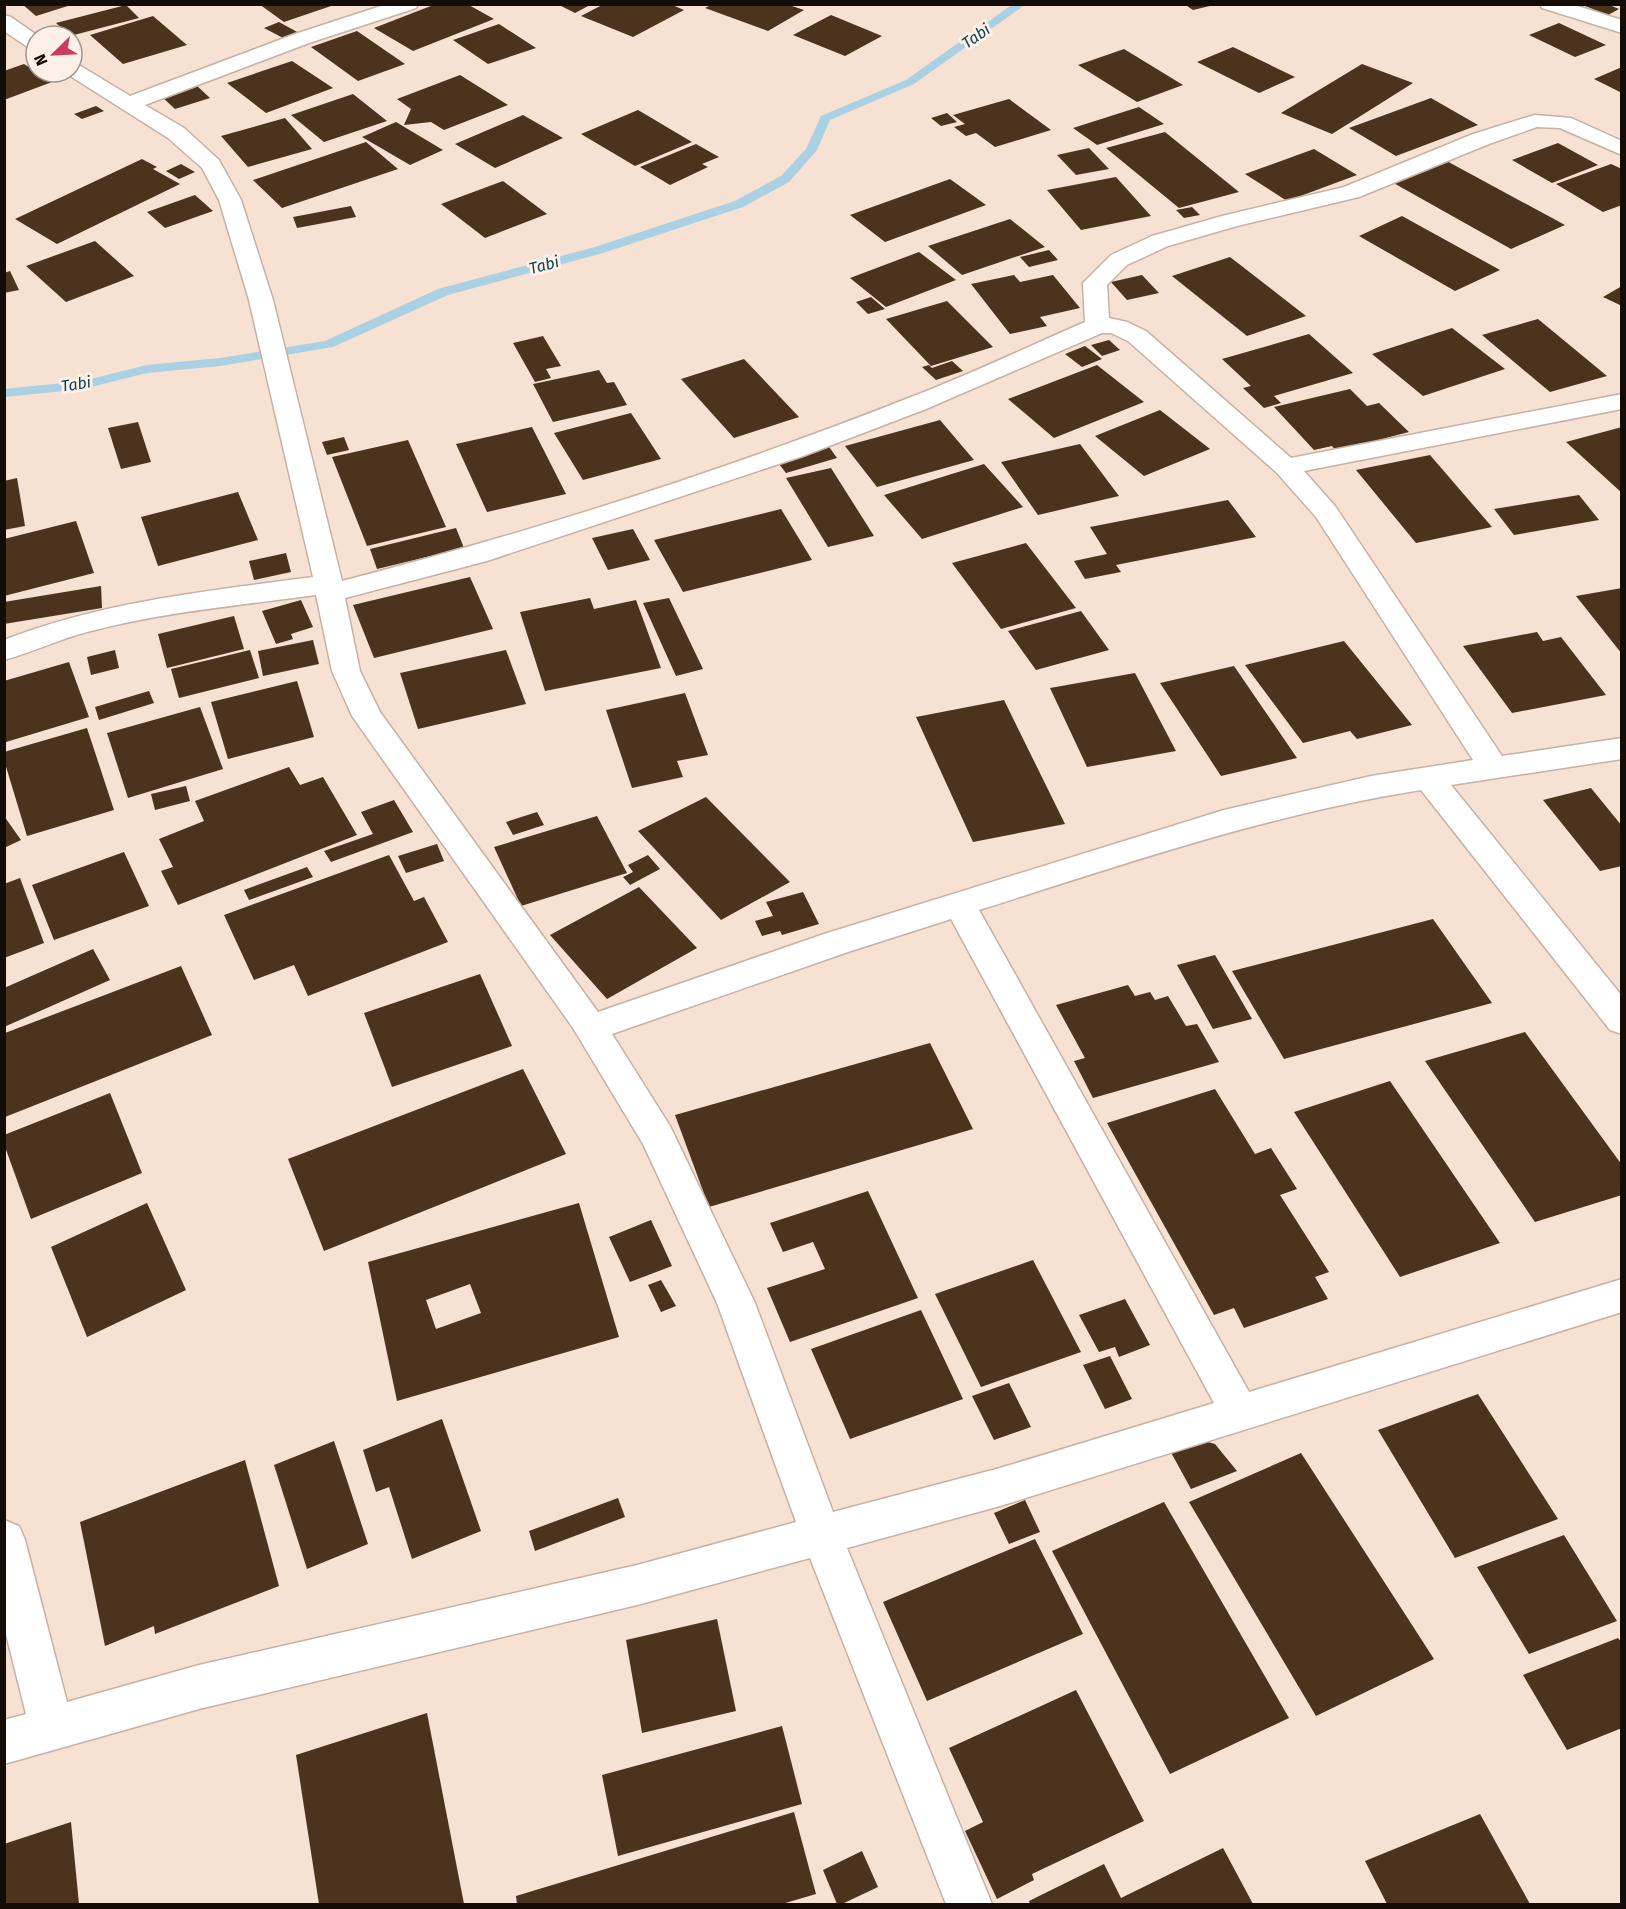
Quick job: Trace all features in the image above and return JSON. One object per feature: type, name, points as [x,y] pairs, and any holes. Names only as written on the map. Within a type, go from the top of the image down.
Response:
[{"type":"street","points":[[128,104],[292,41],[408,4]]},
{"type":"street","points":[[1550,4],[1622,27]]},
{"type":"street","points":[[4,21],[24,35]]},
{"type":"street","points":[[84,76],[176,133],[211,165],[230,200],[261,300],[330,588],[346,671],[367,716],[591,1028],[657,1136],[736,1303],[821,1535],[969,1905]]},
{"type":"street","points":[[1098,326],[1095,283],[1119,260],[1160,241],[1230,221],[1351,192],[1481,139],[1535,121],[1564,122],[1622,149]]},
{"type":"street","points":[[4,651],[63,628],[123,614],[330,588],[477,555],[794,451],[917,404],[1098,326],[1109,324],[1121,327],[1137,336],[1286,467],[1326,512],[1494,768]]},
{"type":"street","points":[[1286,467],[1622,401]]},
{"type":"street","points":[[591,1028],[836,943],[1224,821],[1371,787],[1622,748]]},
{"type":"street","points":[[1428,778],[1622,1020]]},
{"type":"street","points":[[959,904],[1240,1413]]},
{"type":"street","points":[[4,1742],[199,1687],[637,1585],[1000,1487],[1622,1295]]},
{"type":"street","points":[[4,1540],[52,1729]]},
{"type":"building","points":[[22,4],[71,4],[71,5],[36,16]]},
{"type":"building","points":[[259,4],[334,4],[334,5],[284,22]]},
{"type":"building","points":[[436,4],[467,4],[494,19],[413,51],[374,28]]},
{"type":"building","points":[[557,4],[592,4],[575,13]]},
{"type":"building","points":[[604,4],[670,4],[684,10],[633,37],[581,16]]},
{"type":"building","points":[[1184,4],[1214,4],[1214,5],[1193,10]]},
{"type":"building","points":[[1580,4],[1607,4],[1619,9],[1608,15]]},
{"type":"building","points":[[126,5],[139,18],[84,32],[84,24],[56,23]]},
{"type":"building","points":[[711,5],[789,5],[804,10],[768,31],[705,8]]},
{"type":"building","points":[[831,15],[882,36],[845,56],[793,35]]},
{"type":"building","points":[[153,16],[187,45],[123,64],[90,35]]},
{"type":"building","points":[[279,22],[299,33],[285,39],[264,28]]},
{"type":"building","points":[[1559,23],[1606,45],[1575,57],[1529,35]]},
{"type":"building","points":[[499,24],[536,48],[488,64],[453,40]]},
{"type":"building","points":[[357,31],[405,64],[358,81],[311,47]]},
{"type":"building","points":[[1233,47],[1295,77],[1259,93],[1197,62]]},
{"type":"building","points":[[1124,49],[1183,85],[1137,102],[1078,65]]},
{"type":"building","points":[[292,61],[333,88],[266,113],[227,83]]},
{"type":"building","points":[[24,64],[24,84],[47,84],[4,100],[4,71]]},
{"type":"building","points":[[1362,64],[1413,83],[1332,134],[1281,113]]},
{"type":"building","points":[[1622,67],[1622,93],[1594,79]]},
{"type":"building","points":[[460,75],[508,105],[444,130],[431,122],[404,125],[411,109],[397,99]]},
{"type":"building","points":[[195,84],[210,98],[175,109],[160,95]]},
{"type":"building","points":[[353,94],[387,121],[324,142],[291,115]]},
{"type":"building","points":[[1431,98],[1478,125],[1396,156],[1349,128]]},
{"type":"building","points":[[1009,99],[1051,130],[995,147],[976,133],[966,136],[954,127],[965,124],[953,115]]},
{"type":"building","points":[[96,106],[104,111],[82,119],[74,114]]},
{"type":"building","points":[[1139,107],[1164,124],[1097,145],[1073,128]]},
{"type":"building","points":[[638,110],[692,142],[635,166],[581,134]]},
{"type":"building","points":[[947,113],[957,122],[941,126],[931,118]]},
{"type":"building","points":[[523,115],[563,138],[495,168],[455,144]]},
{"type":"building","points":[[285,118],[312,149],[248,167],[221,136]]},
{"type":"building","points":[[396,122],[443,150],[410,165],[362,137]]},
{"type":"building","points":[[1165,132],[1239,192],[1179,208],[1106,148]]},
{"type":"building","points":[[366,142],[398,169],[282,208],[253,180]]},
{"type":"building","points":[[1558,143],[1598,165],[1552,183],[1512,160]]},
{"type":"building","points":[[696,144],[719,157],[702,164],[708,167],[670,185],[640,167]]},
{"type":"building","points":[[1089,148],[1109,169],[1076,175],[1057,155]]},
{"type":"building","points":[[1314,149],[1357,175],[1287,201],[1245,174]]},
{"type":"building","points":[[142,159],[157,167],[153,169],[180,184],[57,244],[15,219]]},
{"type":"building","points":[[1443,159],[1565,225],[1511,249],[1390,181]]},
{"type":"building","points":[[181,164],[195,172],[179,179],[166,171]]},
{"type":"building","points":[[1611,164],[1622,169],[1622,205],[1603,212],[1556,184]]},
{"type":"building","points":[[1116,177],[1151,216],[1081,230],[1047,190]]},
{"type":"building","points":[[950,179],[986,205],[885,242],[850,215]]},
{"type":"building","points":[[503,181],[547,214],[485,238],[441,204]]},
{"type":"building","points":[[195,195],[213,211],[165,228],[147,212]]},
{"type":"building","points":[[351,206],[356,217],[297,228],[293,217]]},
{"type":"building","points":[[1192,207],[1200,215],[1184,218],[1176,210]]},
{"type":"building","points":[[1402,216],[1500,270],[1455,291],[1359,236]]},
{"type":"building","points":[[1010,219],[1045,247],[962,275],[928,246]]},
{"type":"building","points":[[95,241],[134,276],[66,302],[26,266]]},
{"type":"building","points":[[1049,250],[1058,260],[1029,267],[1020,257]]},
{"type":"building","points":[[919,252],[956,280],[886,307],[850,278]]},
{"type":"building","points":[[1230,257],[1306,316],[1247,336],[1172,276]]},
{"type":"building","points":[[10,271],[19,290],[4,293],[4,273]]},
{"type":"building","points":[[1014,275],[1020,282],[1053,275],[1080,308],[1040,317],[1047,326],[1010,334],[971,284]]},
{"type":"building","points":[[1142,275],[1159,293],[1127,300],[1111,282]]},
{"type":"building","points":[[1622,286],[1622,306],[1603,297]]},
{"type":"building","points":[[871,297],[885,309],[868,314],[856,302]]},
{"type":"building","points":[[947,301],[993,347],[931,366],[886,319]]},
{"type":"building","points":[[1538,319],[1607,376],[1550,392],[1482,335]]},
{"type":"building","points":[[1452,328],[1505,369],[1423,396],[1372,354]]},
{"type":"building","points":[[1309,334],[1353,373],[1274,396],[1281,403],[1264,408],[1243,388],[1251,386],[1222,359]]},
{"type":"building","points":[[543,336],[561,366],[546,369],[551,378],[535,382],[513,343]]},
{"type":"building","points":[[1109,340],[1120,350],[1102,356],[1091,345]]},
{"type":"building","points":[[1085,346],[1102,359],[1082,367],[1065,354]]},
{"type":"building","points":[[744,359],[799,417],[734,438],[681,379]]},
{"type":"building","points":[[952,361],[963,371],[936,380],[922,367],[929,365],[932,368]]},
{"type":"building","points":[[1097,365],[1144,402],[1054,438],[1008,399]]},
{"type":"building","points":[[599,370],[607,383],[614,382],[627,405],[553,422],[533,384]]},
{"type":"building","points":[[1350,389],[1367,406],[1379,403],[1409,432],[1336,451],[1332,446],[1314,450],[1274,407]]},
{"type":"building","points":[[1160,410],[1210,449],[1144,476],[1095,436]]},
{"type":"building","points":[[631,413],[661,459],[583,480],[554,433]]},
{"type":"building","points":[[940,420],[974,460],[877,487],[845,446]]},
{"type":"building","points":[[138,422],[151,462],[121,469],[108,428]]},
{"type":"building","points":[[532,427],[566,494],[487,512],[456,444]]},
{"type":"building","points":[[1622,427],[1622,493],[1566,442]]},
{"type":"building","points":[[344,437],[349,450],[327,455],[322,442]]},
{"type":"building","points":[[408,440],[446,527],[367,546],[332,457]]},
{"type":"building","points":[[827,444],[837,458],[786,473],[775,459]]},
{"type":"building","points":[[1080,444],[1119,496],[1038,515],[1001,462]]},
{"type":"building","points":[[1430,455],[1492,527],[1416,543],[1356,470]]},
{"type":"building","points":[[984,464],[1023,507],[922,539],[884,495]]},
{"type":"building","points":[[831,468],[874,536],[828,547],[786,478]]},
{"type":"building","points":[[17,478],[25,526],[4,530],[4,481]]},
{"type":"building","points":[[238,492],[258,540],[158,566],[141,517]]},
{"type":"building","points":[[1579,495],[1599,520],[1514,535],[1494,509]]},
{"type":"building","points":[[1228,500],[1256,537],[1116,565],[1121,572],[1085,579],[1074,561],[1107,554],[1090,527]]},
{"type":"building","points":[[781,509],[812,560],[683,592],[654,540]]},
{"type":"building","points":[[76,521],[94,573],[4,596],[4,539]]},
{"type":"building","points":[[456,528],[464,548],[377,569],[370,549]]},
{"type":"building","points":[[633,529],[650,560],[608,570],[592,538]]},
{"type":"building","points":[[1026,543],[1076,608],[1001,629],[952,563]]},
{"type":"building","points":[[286,553],[291,572],[254,580],[249,561]]},
{"type":"building","points":[[470,577],[493,629],[374,658],[353,605]]},
{"type":"building","points":[[101,586],[102,608],[4,624],[4,602]]},
{"type":"building","points":[[1622,588],[1622,654],[1576,596]]},
{"type":"building","points":[[590,598],[594,609],[636,600],[661,668],[545,691],[520,612]]},
{"type":"building","points":[[669,598],[703,669],[676,676],[643,603]]},
{"type":"building","points":[[301,600],[313,627],[291,634],[293,639],[276,644],[262,611]]},
{"type":"building","points":[[1081,611],[1109,650],[1036,670],[1008,631]]},
{"type":"building","points":[[234,616],[244,649],[167,668],[158,634]]},
{"type":"building","points":[[1537,632],[1543,641],[1561,637],[1606,695],[1512,713],[1463,646]]},
{"type":"building","points":[[313,640],[319,664],[263,676],[258,651]]},
{"type":"building","points":[[1344,641],[1412,725],[1357,739],[1350,731],[1303,743],[1245,665]]},
{"type":"building","points":[[115,650],[119,668],[91,675],[87,657]]},
{"type":"building","points":[[250,650],[259,678],[179,698],[171,669]]},
{"type":"building","points":[[506,650],[526,704],[418,729],[400,673]]},
{"type":"building","points":[[69,662],[89,717],[6,742],[4,681]]},
{"type":"building","points":[[1234,666],[1297,758],[1221,776],[1160,683]]},
{"type":"building","points":[[1135,673],[1176,751],[1087,767],[1050,688]]},
{"type":"building","points":[[297,681],[314,737],[228,759],[211,702]]},
{"type":"building","points":[[149,691],[154,703],[99,720],[95,707]]},
{"type":"building","points":[[685,693],[708,755],[677,761],[683,777],[632,788],[606,710]]},
{"type":"building","points":[[1004,700],[1065,824],[973,842],[916,717]]},
{"type":"building","points":[[200,707],[223,769],[128,798],[107,733]]},
{"type":"building","points":[[87,728],[114,810],[27,836],[4,760],[4,752]]},
{"type":"building","points":[[289,767],[300,785],[323,777],[357,835],[178,905],[161,871],[173,867],[159,839],[204,821],[195,801]]},
{"type":"building","points":[[186,786],[190,801],[155,810],[151,794]]},
{"type":"building","points":[[1591,788],[1622,826],[1622,866],[1600,871],[1543,800]]},
{"type":"building","points":[[706,797],[790,882],[721,920],[638,831]]},
{"type":"building","points":[[394,800],[413,832],[331,862],[324,851],[373,834],[361,812]]},
{"type":"building","points":[[537,812],[544,825],[513,835],[506,822]]},
{"type":"building","points":[[4,816],[21,840],[4,848]]},
{"type":"building","points":[[597,816],[627,873],[521,906],[494,847]]},
{"type":"building","points":[[437,844],[444,861],[406,873],[398,856]]},
{"type":"building","points":[[124,852],[149,906],[54,940],[32,885]]},
{"type":"building","points":[[389,855],[414,901],[424,897],[448,942],[308,996],[294,965],[254,980],[224,915]]},
{"type":"building","points":[[648,855],[660,869],[630,885],[623,877],[633,872],[628,865]]},
{"type":"building","points":[[307,867],[313,877],[249,900],[244,890]]},
{"type":"building","points":[[20,878],[44,943],[4,958],[4,884]]},
{"type":"building","points":[[639,887],[697,948],[607,999],[550,935]]},
{"type":"building","points":[[803,892],[819,924],[782,935],[780,931],[762,936],[755,921],[773,916],[766,902]]},
{"type":"building","points":[[1433,919],[1492,1003],[1284,1059],[1232,971]]},
{"type":"building","points":[[93,949],[110,980],[4,1027],[4,988]]},
{"type":"building","points":[[1215,955],[1252,1019],[1213,1029],[1177,965]]},
{"type":"building","points":[[181,966],[212,1035],[5,1117],[5,1033]]},
{"type":"building","points":[[480,974],[512,1046],[392,1087],[364,1013]]},
{"type":"building","points":[[1128,985],[1135,996],[1150,992],[1155,1000],[1168,996],[1186,1026],[1197,1024],[1219,1062],[1093,1098],[1074,1061],[1085,1058],[1056,1005]]},
{"type":"building","points":[[1525,1032],[1622,1165],[1622,1195],[1535,1222],[1425,1061]]},
{"type":"building","points":[[930,1043],[973,1129],[709,1207],[675,1115]]},
{"type":"building","points":[[523,1069],[566,1154],[324,1251],[288,1159]]},
{"type":"building","points":[[1390,1081],[1500,1243],[1400,1277],[1294,1112]]},
{"type":"building","points":[[1215,1089],[1255,1154],[1271,1148],[1297,1189],[1280,1195],[1329,1272],[1315,1277],[1328,1299],[1244,1328],[1234,1308],[1214,1315],[1107,1123]]},
{"type":"building","points":[[110,1093],[142,1173],[31,1219],[4,1144],[4,1135]]},
{"type":"building","points":[[868,1191],[918,1298],[790,1342],[767,1288],[825,1269],[813,1242],[783,1252],[770,1223]]},
{"type":"building","points":[[147,1203],[186,1290],[87,1337],[51,1247]]},
{"type":"building","points":[[579,1203],[619,1337],[397,1401],[368,1262]],"holes":[[[470,1284],[481,1313],[436,1329],[426,1300]]]},
{"type":"building","points":[[651,1220],[672,1266],[630,1282],[609,1237]]},
{"type":"building","points":[[1033,1260],[1081,1352],[981,1387],[935,1294]]},
{"type":"building","points":[[661,1280],[676,1306],[661,1312],[648,1285]]},
{"type":"building","points":[[1125,1299],[1150,1345],[1119,1357],[1115,1347],[1099,1352],[1079,1315]]},
{"type":"building","points":[[921,1310],[963,1399],[850,1439],[811,1349]]},
{"type":"building","points":[[1110,1356],[1132,1399],[1105,1409],[1083,1365]]},
{"type":"building","points":[[1009,1383],[1031,1427],[994,1440],[972,1396]]},
{"type":"building","points":[[1478,1394],[1558,1519],[1455,1558],[1378,1430]]},
{"type":"building","points":[[442,1419],[481,1531],[412,1559],[389,1487],[376,1492],[363,1450]]},
{"type":"building","points":[[1190,1437],[1215,1444],[1237,1471],[1191,1489],[1168,1447]]},
{"type":"building","points":[[334,1441],[368,1544],[307,1569],[274,1465]]},
{"type":"building","points":[[1301,1453],[1434,1659],[1316,1716],[1189,1502]]},
{"type":"building","points":[[245,1460],[279,1586],[155,1634],[154,1626],[105,1646],[80,1522]]},
{"type":"building","points":[[618,1498],[625,1517],[535,1551],[529,1531]]},
{"type":"building","points":[[1025,1500],[1040,1532],[1009,1544],[994,1513]]},
{"type":"building","points":[[1164,1502],[1289,1718],[1170,1774],[1052,1551]]},
{"type":"building","points":[[1564,1535],[1617,1621],[1529,1654],[1477,1567]]},
{"type":"building","points":[[1035,1539],[1083,1634],[927,1701],[883,1602]]},
{"type":"building","points":[[717,1619],[736,1711],[642,1733],[626,1640]]},
{"type":"building","points":[[1618,1638],[1622,1643],[1622,1728],[1567,1750],[1523,1675]]},
{"type":"building","points":[[1076,1690],[1144,1821],[1032,1874],[1034,1880],[997,1899],[965,1831],[983,1822],[949,1748]]},
{"type":"building","points":[[427,1713],[464,1904],[319,1904],[296,1755]]},
{"type":"building","points":[[782,1726],[802,1804],[618,1856],[602,1775]]},
{"type":"building","points":[[794,1812],[816,1894],[782,1904],[517,1904],[516,1896]]},
{"type":"building","points":[[1480,1814],[1530,1904],[1387,1904],[1365,1861]]},
{"type":"building","points":[[71,1822],[79,1904],[4,1904],[4,1844]]},
{"type":"building","points":[[1223,1848],[1253,1904],[1030,1904],[1029,1901],[1104,1864],[1121,1898]]},
{"type":"building","points":[[862,1851],[878,1887],[842,1904],[837,1904],[823,1870]]},
{"type":"waterway","name":"Tabi","points":[[4,393],[83,385],[147,369],[220,362],[328,344],[443,292],[599,250],[739,204],[785,179],[811,150],[825,118],[910,82],[1021,4]]}]
